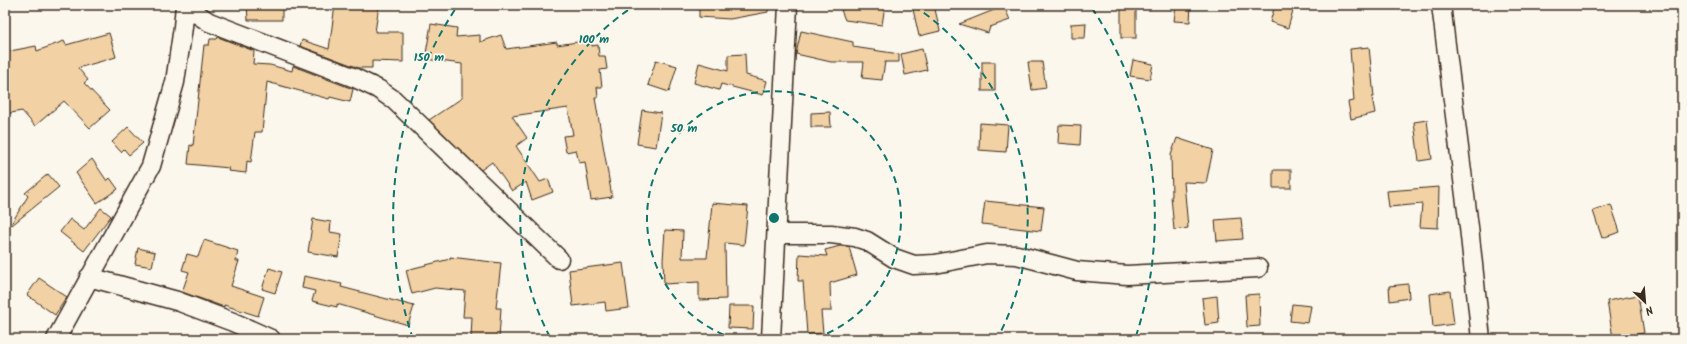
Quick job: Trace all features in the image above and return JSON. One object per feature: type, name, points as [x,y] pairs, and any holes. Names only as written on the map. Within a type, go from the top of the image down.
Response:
[{"type":"street","points":[[185,5],[198,16],[209,22],[342,72],[378,89],[394,100],[559,259]]},
{"type":"street","points":[[56,339],[151,166],[174,82],[185,5]]},
{"type":"street","points":[[771,339],[788,5]]},
{"type":"street","points":[[1440,5],[1471,241],[1481,339]]},
{"type":"street","points":[[777,234],[831,234],[855,237],[866,241],[894,258],[914,265],[935,264],[987,254],[1017,255],[1077,271],[1127,275],[1258,268]]},
{"type":"street","points":[[89,277],[177,301],[233,322],[271,339]]},
{"type":"building","points":[[247,5],[282,5],[282,20],[248,20]]},
{"type":"building","points":[[335,5],[379,5],[375,32],[403,32],[403,62],[372,61],[372,68],[359,68],[300,46],[302,40],[329,49]]},
{"type":"building","points":[[699,5],[768,5],[768,12],[730,19],[699,17]]},
{"type":"building","points":[[856,5],[885,5],[882,25],[845,20],[841,10]]},
{"type":"building","points":[[912,5],[934,5],[940,31],[919,36]]},
{"type":"building","points":[[1121,5],[1136,5],[1136,38],[1121,38]]},
{"type":"building","points":[[1176,5],[1191,5],[1190,22],[1174,21]]},
{"type":"building","points":[[1275,5],[1294,7],[1288,28],[1270,22]]},
{"type":"building","points":[[1004,6],[1010,20],[990,27],[988,33],[959,24]]},
{"type":"building","points":[[1086,23],[1085,38],[1071,38],[1071,24]]},
{"type":"building","points":[[431,24],[457,28],[456,37],[480,35],[480,42],[501,35],[506,49],[557,42],[557,45],[591,40],[592,46],[598,45],[599,56],[605,56],[607,69],[600,70],[602,87],[597,87],[598,98],[595,98],[612,197],[591,200],[585,162],[579,163],[576,150],[566,152],[563,136],[573,135],[568,108],[512,116],[527,138],[516,146],[540,182],[548,179],[553,192],[532,200],[526,182],[512,191],[492,162],[481,170],[429,120],[462,98],[462,64],[425,59]]},
{"type":"building","points":[[801,31],[853,42],[853,47],[899,54],[899,62],[885,62],[882,80],[862,78],[864,62],[831,62],[796,54]]},
{"type":"building","points":[[109,33],[116,57],[78,68],[88,80],[84,83],[110,110],[90,128],[64,101],[35,126],[22,111],[5,114],[5,52],[36,46],[37,51],[64,41],[66,45]]},
{"type":"building","points":[[218,37],[254,51],[253,64],[270,65],[292,71],[293,66],[353,89],[350,102],[330,97],[329,99],[267,82],[262,132],[255,132],[251,162],[247,161],[246,173],[228,171],[229,168],[188,164],[190,145],[193,146],[204,45],[209,45],[210,39],[217,39]]},
{"type":"building","points":[[1369,47],[1374,97],[1372,97],[1375,113],[1351,119],[1348,102],[1354,101],[1350,49]]},
{"type":"building","points":[[922,49],[927,70],[905,75],[901,54]]},
{"type":"building","points":[[745,54],[746,75],[767,81],[763,95],[721,84],[719,90],[694,83],[699,63],[728,71],[728,55]]},
{"type":"building","points":[[656,60],[677,66],[669,92],[648,85]]},
{"type":"building","points":[[1133,60],[1153,64],[1150,79],[1130,76]]},
{"type":"building","points":[[982,62],[995,62],[995,91],[982,91]]},
{"type":"building","points":[[1028,62],[1042,62],[1046,88],[1032,90]]},
{"type":"building","points":[[642,110],[661,113],[656,147],[637,144]]},
{"type":"building","points":[[830,112],[831,127],[811,127],[811,113]]},
{"type":"building","points":[[1427,120],[1432,159],[1419,161],[1414,122]]},
{"type":"building","points":[[980,123],[1008,125],[1006,152],[979,150]]},
{"type":"building","points":[[1059,125],[1081,126],[1080,145],[1058,143]]},
{"type":"building","points":[[128,127],[143,143],[129,155],[124,149],[121,152],[112,142]]},
{"type":"building","points":[[1177,138],[1213,150],[1206,183],[1184,182],[1188,228],[1174,230],[1171,196],[1171,155]]},
{"type":"building","points":[[92,159],[107,181],[110,178],[118,189],[97,203],[76,173]]},
{"type":"building","points":[[1273,170],[1291,170],[1291,188],[1273,188]]},
{"type":"building","points":[[48,174],[59,187],[12,225],[11,224],[28,196],[25,193]]},
{"type":"building","points":[[1439,187],[1438,228],[1420,227],[1422,204],[1389,207],[1387,191]]},
{"type":"building","points":[[985,201],[1044,207],[1041,231],[982,224]]},
{"type":"building","points":[[712,203],[748,206],[744,245],[725,243],[726,299],[699,300],[699,282],[664,284],[663,260],[665,230],[683,231],[682,258],[707,258]]},
{"type":"building","points":[[1611,205],[1620,232],[1602,238],[1593,211]]},
{"type":"building","points":[[101,208],[111,216],[84,251],[60,232],[70,219],[84,230]]},
{"type":"building","points":[[1241,218],[1243,239],[1217,241],[1215,220]]},
{"type":"building","points":[[313,219],[331,222],[330,232],[342,234],[338,257],[308,252]]},
{"type":"building","points":[[204,240],[238,251],[236,261],[239,261],[231,286],[264,297],[258,316],[224,305],[224,307],[182,292],[189,272],[182,270],[187,254],[198,257]]},
{"type":"building","points":[[840,246],[849,247],[857,275],[830,283],[831,311],[821,311],[823,333],[807,334],[803,281],[798,281],[799,254],[827,256],[825,250]]},
{"type":"building","points":[[138,248],[155,252],[152,267],[135,264]]},
{"type":"building","points":[[450,257],[501,263],[496,308],[501,308],[499,339],[471,339],[472,317],[463,317],[465,291],[435,288],[412,294],[406,270],[450,259]]},
{"type":"building","points":[[623,263],[629,308],[606,311],[605,302],[573,306],[569,270]]},
{"type":"building","points":[[269,268],[282,272],[275,293],[262,289]]},
{"type":"building","points":[[304,276],[342,284],[341,287],[414,306],[408,325],[337,304],[337,307],[312,301],[315,291],[302,288]]},
{"type":"building","points":[[39,278],[67,297],[55,315],[27,295]]},
{"type":"building","points":[[1408,284],[1409,298],[1390,301],[1389,286]]},
{"type":"building","points":[[1450,291],[1454,324],[1433,327],[1430,294]]},
{"type":"building","points":[[1259,294],[1260,326],[1247,327],[1245,295]]},
{"type":"building","points":[[1638,295],[1644,333],[1613,338],[1607,301]]},
{"type":"building","points":[[1217,296],[1219,323],[1205,325],[1202,298]]},
{"type":"building","points":[[1292,304],[1311,306],[1308,323],[1290,321]]},
{"type":"building","points":[[729,306],[754,306],[753,329],[728,328]]}]
